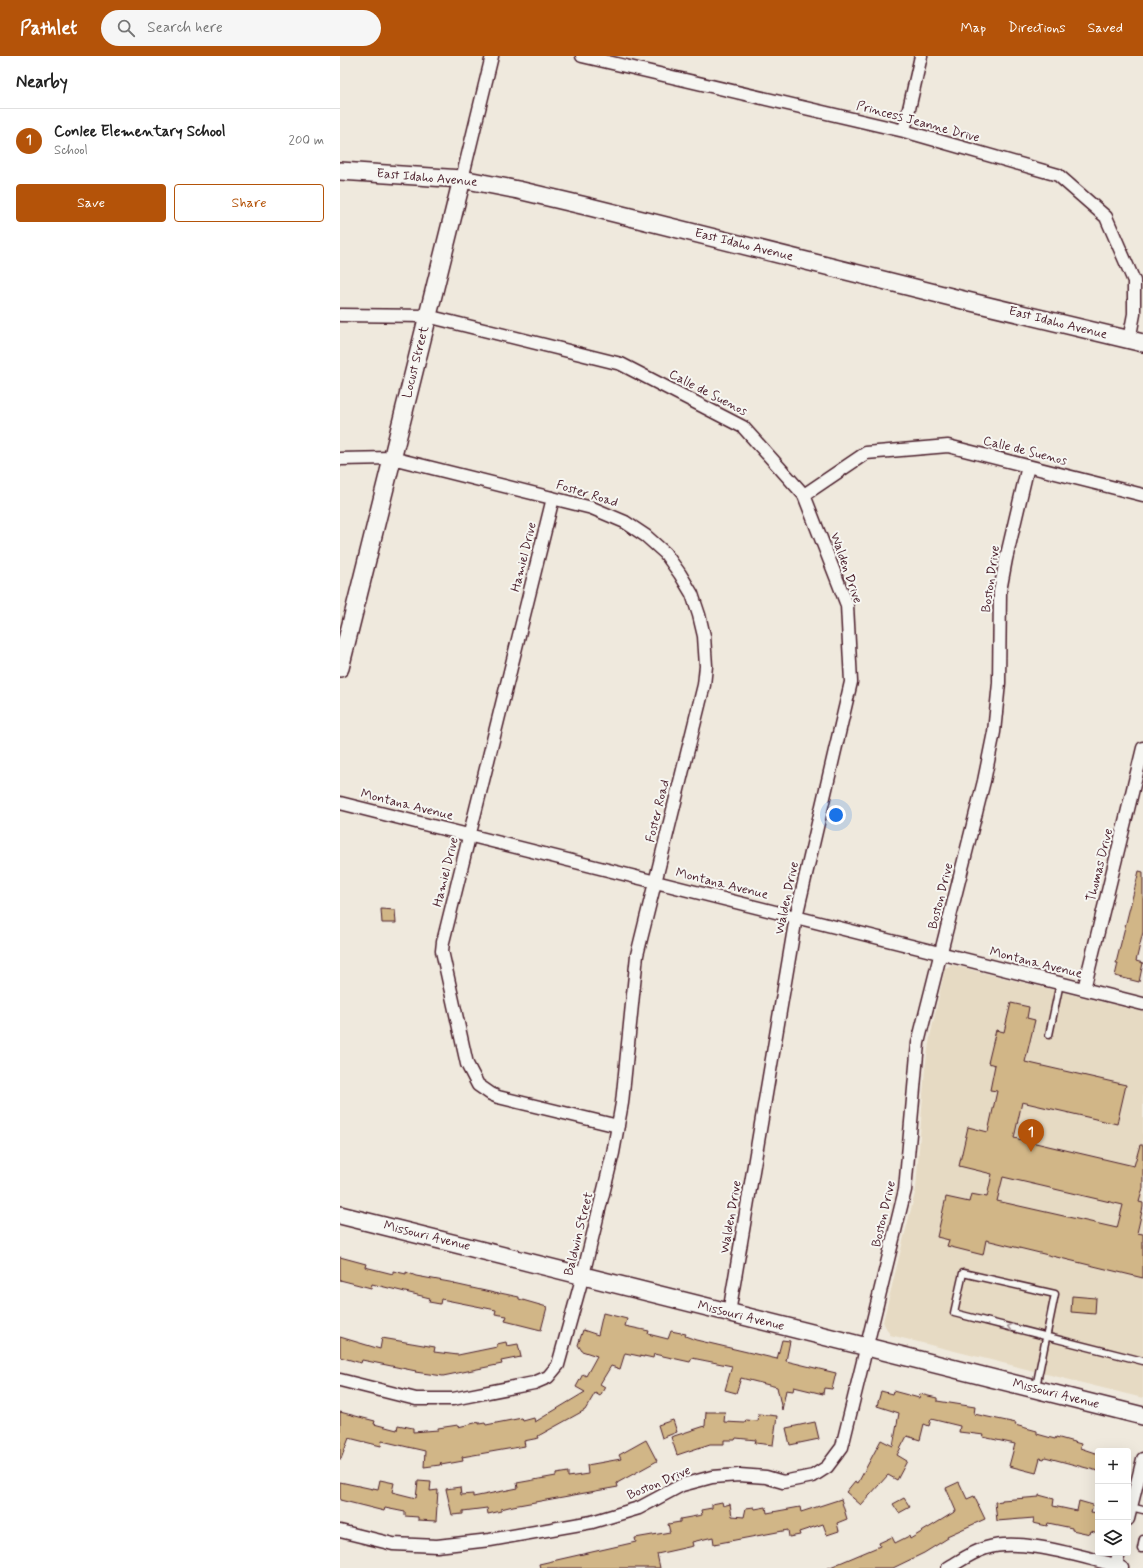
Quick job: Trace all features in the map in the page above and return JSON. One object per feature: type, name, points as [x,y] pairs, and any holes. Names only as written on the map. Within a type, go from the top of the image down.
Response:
[{"type":"street","name":"Locust Street","points":[[341,659],[492,56]]},
{"type":"street","name":"Princess Jeanne Drive","points":[[582,56],[904,131],[1058,175],[1106,217],[1134,281],[1136,342]]},
{"type":"street","points":[[904,131],[922,56]]},
{"type":"street","name":"East Idaho Avenue","points":[[340,172],[462,179],[582,205],[1136,342]]},
{"type":"street","name":"Calle de Suenos","points":[[340,315],[427,316],[621,364],[743,427],[804,495],[866,453],[948,446],[1143,495]]},
{"type":"street","name":"Foster Road","points":[[340,459],[392,458],[603,511],[625,522],[646,536],[665,553],[692,594],[704,636],[706,656],[704,685],[655,882]]},
{"type":"street","name":"Boston Drive","points":[[340,1531],[393,1544],[437,1546],[490,1540],[592,1522],[638,1508],[682,1485],[712,1477],[739,1475],[766,1477],[784,1482],[813,1476],[827,1467],[842,1447],[905,1190],[918,1043],[984,781],[994,732],[999,683],[1000,591],[1028,466]]},
{"type":"street","name":"Walden Drive","points":[[728,1313],[796,917],[851,682],[847,605],[804,495]]},
{"type":"street","name":"Hamiel Drive","points":[[553,498],[442,951],[467,1064],[478,1085],[491,1094],[618,1126]]},
{"type":"street","name":"Thomas Drive","points":[[1084,989],[1143,748]]},
{"type":"street","name":"Montana Avenue","points":[[340,803],[1143,1004]]},
{"type":"street","name":"Baldwin Street","points":[[340,1380],[416,1399],[453,1399],[526,1385],[548,1377],[554,1371],[561,1359],[613,1153],[618,1126],[635,967],[655,882]]},
{"type":"street","name":"Missouri Avenue","points":[[340,1215],[1143,1416]]},
{"type":"street","points":[[1131,1507],[1143,1459]]},
{"type":"street","points":[[948,1568],[968,1556],[986,1548],[1009,1544],[1034,1546],[1119,1567],[1120,1556]]},
{"type":"lane","points":[[1049,1035],[1060,983]]},
{"type":"lane","points":[[1036,1389],[1047,1337],[1055,1294],[963,1273],[954,1312],[1047,1337],[1143,1361]]},
{"type":"lane","points":[[1131,1507],[1143,1510]]},
{"type":"lane","points":[[1143,1540],[1141,1549],[1143,1550]]},
{"type":"shaded area","points":[[952,965],[1143,1012],[1143,1398],[890,1335],[883,1322],[916,1189],[925,1068],[930,1037],[945,968]]},
{"type":"building","points":[[1139,871],[1143,872],[1143,932],[1136,961],[1143,963],[1139,982],[1115,976],[1118,963],[1116,963]]},
{"type":"building","points":[[381,909],[395,910],[396,923],[382,923]]},
{"type":"building","points":[[1011,1003],[1029,1007],[1027,1018],[1035,1020],[1025,1062],[1126,1085],[1117,1124],[1022,1102],[1014,1138],[1134,1166],[1140,1145],[1143,1145],[1143,1188],[1139,1202],[1143,1203],[1143,1207],[1137,1233],[1143,1234],[1143,1278],[986,1240],[983,1255],[947,1246],[949,1240],[937,1237],[946,1197],[969,1202],[971,1194],[987,1197],[992,1174],[959,1166],[968,1127],[988,1132],[997,1091],[990,1090],[995,1065],[988,1063],[996,1030],[1004,1032]],"holes":[[[1003,1177],[1123,1205],[1117,1228],[997,1201]]]},
{"type":"building","points":[[340,1257],[366,1264],[365,1267],[393,1274],[393,1271],[406,1274],[406,1272],[416,1276],[519,1297],[519,1299],[547,1307],[541,1330],[505,1321],[507,1316],[495,1314],[496,1310],[441,1299],[440,1304],[429,1302],[430,1298],[372,1284],[371,1288],[340,1280]]},
{"type":"building","points":[[1072,1296],[1096,1298],[1095,1314],[1071,1312]]},
{"type":"building","points":[[603,1313],[627,1319],[625,1326],[649,1331],[648,1334],[668,1339],[671,1331],[686,1334],[685,1336],[696,1340],[777,1359],[782,1340],[790,1341],[786,1361],[836,1373],[832,1389],[824,1388],[823,1394],[794,1387],[793,1391],[786,1390],[782,1410],[777,1387],[741,1378],[736,1393],[725,1390],[732,1366],[692,1358],[690,1362],[654,1354],[653,1358],[625,1353],[620,1369],[611,1366],[600,1384],[605,1387],[600,1396],[595,1393],[585,1410],[538,1436],[539,1438],[524,1441],[525,1446],[462,1457],[463,1461],[441,1465],[441,1462],[440,1465],[424,1467],[425,1451],[382,1441],[381,1446],[349,1438],[340,1459],[340,1412],[375,1421],[374,1424],[397,1430],[398,1425],[413,1428],[413,1432],[438,1430],[438,1428],[458,1425],[458,1427],[479,1422],[479,1424],[485,1423],[486,1425],[522,1418],[523,1421],[534,1418],[535,1422],[585,1392],[576,1387],[583,1374],[586,1376],[597,1356],[582,1351],[578,1345],[583,1330],[598,1335]]},
{"type":"building","points":[[340,1337],[380,1349],[382,1338],[435,1347],[434,1352],[458,1355],[497,1347],[497,1344],[506,1342],[507,1346],[518,1344],[521,1357],[501,1361],[502,1364],[443,1376],[415,1372],[416,1371],[362,1360],[361,1363],[340,1357]]},
{"type":"building","points":[[881,1391],[892,1394],[893,1391],[919,1398],[920,1394],[937,1398],[937,1401],[975,1407],[974,1414],[1016,1423],[1015,1425],[1037,1431],[1037,1434],[1055,1439],[1056,1437],[1081,1444],[1080,1448],[1095,1453],[1095,1470],[1045,1457],[1044,1459],[1040,1458],[1036,1473],[1009,1466],[1015,1444],[983,1437],[984,1435],[959,1432],[960,1426],[931,1419],[929,1426],[924,1424],[920,1440],[907,1436],[897,1455],[907,1461],[897,1480],[888,1475],[861,1505],[846,1492],[855,1481],[858,1483],[881,1440],[893,1446],[899,1413],[877,1406]]},
{"type":"building","points":[[706,1412],[725,1412],[724,1422],[745,1423],[746,1420],[758,1421],[759,1414],[777,1416],[773,1445],[755,1443],[756,1440],[736,1438],[735,1440],[724,1440],[724,1444],[710,1444],[677,1455],[671,1437],[705,1426]]},
{"type":"building","points":[[673,1420],[677,1432],[662,1438],[658,1425]]},
{"type":"building","points":[[815,1422],[819,1439],[790,1445],[786,1428]]},
{"type":"building","points":[[646,1440],[657,1461],[617,1483],[618,1487],[513,1506],[488,1514],[487,1508],[463,1511],[463,1514],[452,1515],[446,1489],[460,1487],[461,1495],[473,1494],[473,1497],[518,1488],[517,1483],[556,1476],[556,1474],[568,1472],[568,1477],[588,1474],[587,1465],[621,1459],[619,1455]]},
{"type":"building","points":[[380,1480],[394,1483],[392,1492],[416,1498],[418,1481],[431,1482],[430,1491],[438,1490],[436,1521],[418,1520],[418,1517],[405,1516],[405,1512],[385,1508],[384,1511],[340,1500],[340,1482],[378,1489]]},
{"type":"building","points":[[959,1482],[967,1499],[974,1496],[985,1519],[947,1536],[948,1538],[924,1553],[893,1568],[828,1568],[880,1546],[879,1543],[892,1537],[895,1543],[909,1536],[910,1539],[956,1511],[946,1488]]},
{"type":"building","points":[[1039,1495],[1054,1499],[1053,1506],[1077,1511],[1079,1501],[1093,1505],[1091,1512],[1095,1513],[1095,1532],[1091,1531],[1090,1534],[1072,1530],[1072,1528],[1048,1523],[1047,1526],[1033,1523],[1034,1518],[997,1521],[995,1502],[1039,1497]]},
{"type":"building","points":[[904,1498],[910,1507],[899,1513],[893,1504]]},
{"type":"building","points":[[841,1499],[847,1519],[837,1523],[839,1531],[827,1535],[823,1524],[799,1532],[800,1535],[789,1537],[788,1530],[714,1544],[713,1537],[692,1542],[693,1546],[657,1554],[660,1568],[540,1568],[539,1564],[636,1542],[635,1538],[670,1532],[668,1524],[680,1522],[680,1519],[702,1515],[701,1510],[712,1508],[712,1504],[722,1502],[723,1506],[730,1504],[732,1516],[744,1517],[746,1508],[754,1507],[755,1509],[766,1507],[767,1513],[800,1507],[801,1512]]},
{"type":"place","name":"Conlee Elementary School","points":[[1031,1152]]}]
